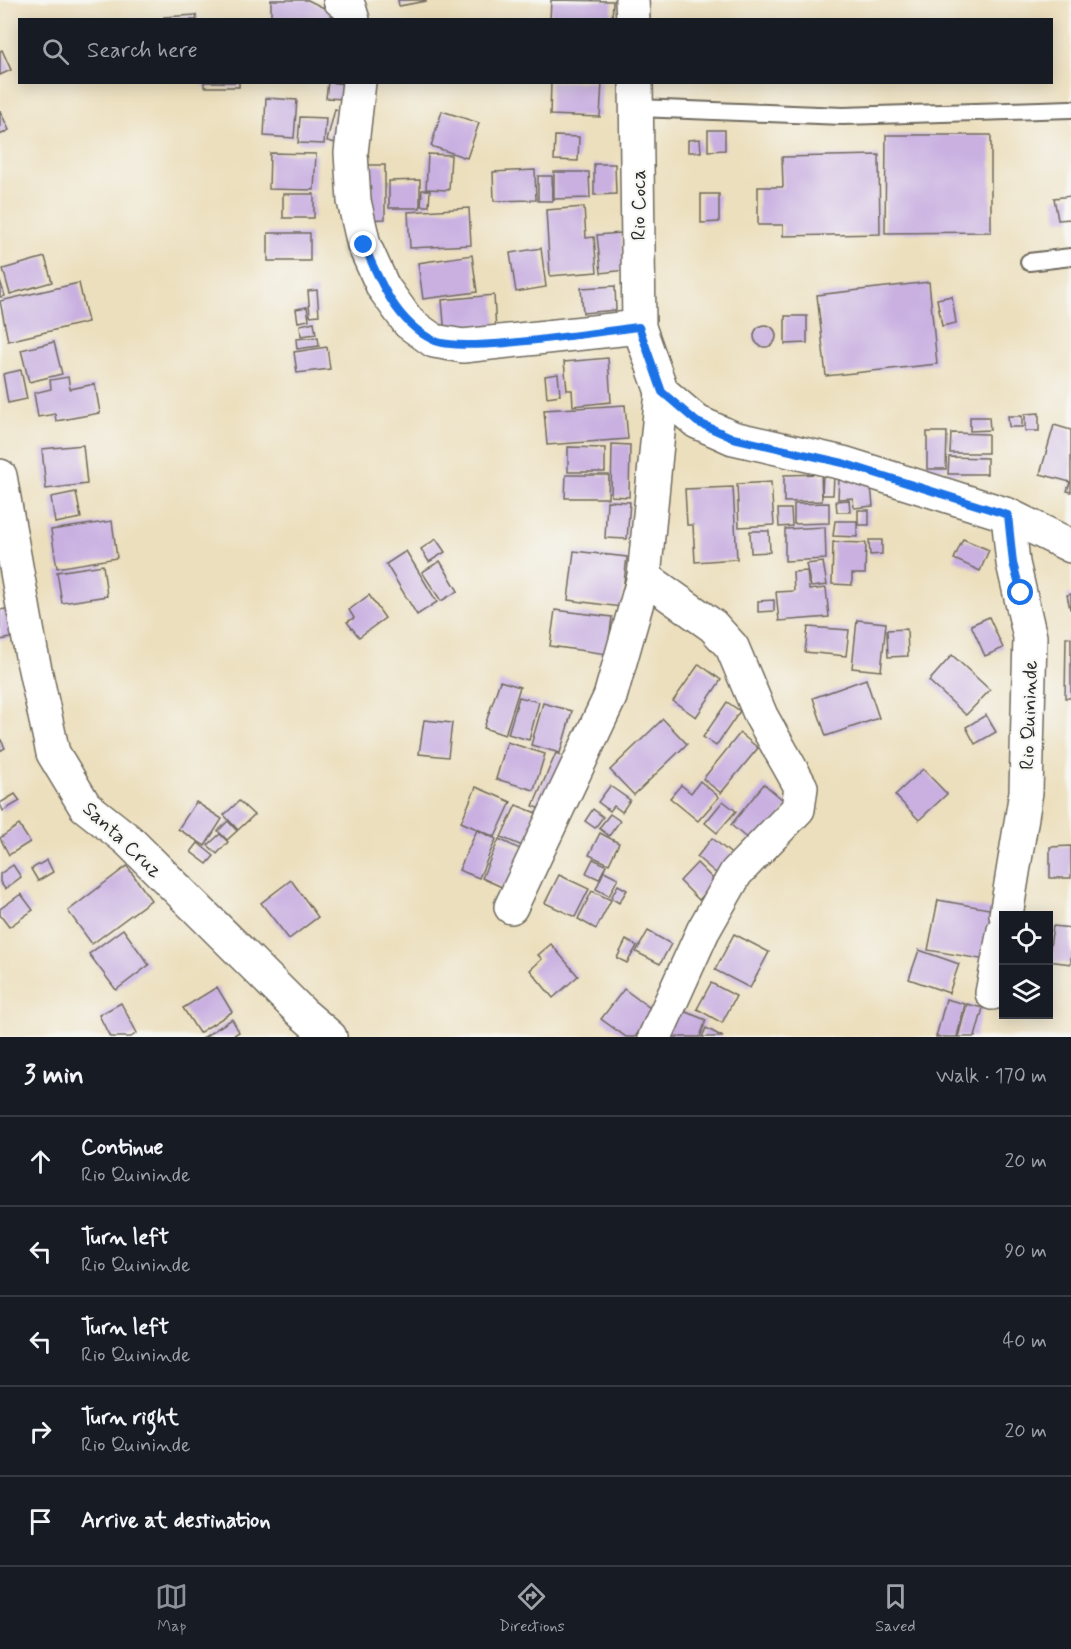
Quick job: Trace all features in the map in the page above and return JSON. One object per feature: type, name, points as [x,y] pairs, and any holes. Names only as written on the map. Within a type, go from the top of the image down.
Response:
[{"type":"street","points":[[340,0],[349,7],[352,18]]},
{"type":"street","points":[[632,0],[633,18]]},
{"type":"street","points":[[359,84],[351,153],[354,201],[364,245],[383,287],[409,323],[434,341],[463,346],[639,327],[662,392],[644,577],[610,697],[511,908]]},
{"type":"street","name":"Rio Coca","points":[[637,95],[639,327]]},
{"type":"street","points":[[662,392],[697,422],[733,438],[843,463],[1008,515],[1071,546]]},
{"type":"street","name":"Santa Cruz","points":[[0,476],[31,651],[53,753],[85,806],[128,840],[302,1013],[330,1037]]},
{"type":"street","name":"Rio Quininde","points":[[1007,911],[1026,792],[1030,637],[1013,563],[1008,515]]},
{"type":"street","points":[[644,577],[713,626],[732,647],[761,716],[801,787],[798,809],[736,873],[704,931],[655,1037]]},
{"type":"street","points":[[992,993],[999,956]]},
{"type":"lane","points":[[637,95],[843,116],[1071,109]]},
{"type":"lane","points":[[1029,262],[1071,257]]},
{"type":"building","points":[[271,0],[308,0],[334,13],[334,18],[271,18]]},
{"type":"building","points":[[398,0],[425,0],[426,1],[399,6]]},
{"type":"building","points":[[551,0],[613,1],[612,18],[550,18]]},
{"type":"building","points":[[196,15],[197,18],[164,18]]},
{"type":"building","points":[[2,50],[11,70],[0,75],[0,51]]},
{"type":"building","points":[[204,84],[239,84],[239,87],[204,87]]},
{"type":"building","points":[[328,84],[346,84],[344,99],[326,98]]},
{"type":"building","points":[[551,84],[602,84],[600,117],[550,115]]},
{"type":"building","points":[[266,98],[297,100],[294,138],[264,136]]},
{"type":"building","points":[[335,109],[347,112],[340,144],[327,141]]},
{"type":"building","points":[[0,111],[9,130],[0,135]]},
{"type":"building","points":[[442,111],[479,123],[467,158],[431,146]]},
{"type":"building","points":[[300,117],[326,118],[324,144],[298,143]]},
{"type":"building","points":[[708,130],[725,130],[725,150],[708,151]]},
{"type":"building","points":[[886,135],[991,135],[991,232],[885,233]]},
{"type":"building","points":[[555,136],[579,137],[578,161],[554,160]]},
{"type":"building","points":[[700,139],[701,152],[688,152],[688,140]]},
{"type":"building","points":[[270,153],[316,154],[314,190],[269,189]]},
{"type":"building","points":[[428,154],[451,155],[449,190],[426,189]]},
{"type":"building","points":[[879,155],[880,234],[783,236],[783,225],[758,225],[758,187],[783,187],[782,157]]},
{"type":"building","points":[[594,164],[615,164],[616,194],[594,195]]},
{"type":"building","points":[[365,165],[385,165],[385,219],[365,220]]},
{"type":"building","points":[[535,170],[536,200],[494,201],[493,172]]},
{"type":"building","points":[[554,172],[589,172],[590,198],[554,199]]},
{"type":"building","points":[[538,176],[552,176],[553,201],[538,201]]},
{"type":"building","points":[[420,180],[420,208],[389,208],[389,181]]},
{"type":"building","points":[[422,190],[430,190],[429,206],[421,206]]},
{"type":"building","points":[[283,194],[314,194],[314,218],[283,218]]},
{"type":"building","points":[[701,194],[719,194],[719,222],[701,223]]},
{"type":"building","points":[[1071,196],[1071,219],[1058,220],[1054,198]]},
{"type":"building","points":[[584,207],[586,238],[594,237],[597,272],[550,276],[546,210]]},
{"type":"building","points":[[469,208],[471,245],[410,248],[408,212]]},
{"type":"building","points":[[268,233],[310,233],[310,261],[268,261]]},
{"type":"building","points":[[621,233],[625,270],[601,273],[597,235]]},
{"type":"building","points":[[541,248],[546,287],[516,292],[510,253]]},
{"type":"building","points":[[472,255],[477,292],[423,299],[418,263]]},
{"type":"building","points":[[45,257],[52,282],[10,294],[3,269]]},
{"type":"building","points":[[0,281],[5,296],[0,297]]},
{"type":"building","points":[[929,282],[937,364],[826,376],[817,295]]},
{"type":"building","points":[[79,283],[88,322],[8,341],[0,301]]},
{"type":"building","points":[[615,286],[616,310],[583,313],[581,288]]},
{"type":"building","points":[[317,290],[319,315],[310,316],[308,291]]},
{"type":"building","points":[[494,295],[496,331],[445,335],[442,300]]},
{"type":"building","points":[[952,296],[956,323],[942,326],[937,299]]},
{"type":"building","points":[[307,307],[309,320],[298,322],[296,309]]},
{"type":"building","points":[[785,316],[807,316],[807,343],[785,344]]},
{"type":"building","points":[[314,322],[316,334],[301,336],[300,325]]},
{"type":"building","points":[[765,325],[773,328],[776,336],[773,344],[765,347],[757,344],[754,336],[757,328]]},
{"type":"building","points":[[318,337],[319,346],[297,349],[296,339]]},
{"type":"building","points":[[54,342],[62,374],[29,382],[21,350]]},
{"type":"building","points":[[327,347],[330,369],[297,373],[294,352]]},
{"type":"building","points":[[608,358],[611,402],[573,406],[572,390],[567,390],[564,362]]},
{"type":"building","points":[[21,370],[27,399],[8,403],[3,374]]},
{"type":"building","points":[[558,374],[560,395],[547,397],[545,376]]},
{"type":"building","points":[[68,377],[70,389],[95,384],[100,413],[56,421],[55,414],[38,417],[34,393],[51,389],[50,380]]},
{"type":"building","points":[[625,405],[628,439],[547,445],[544,410]]},
{"type":"building","points":[[1039,413],[1039,431],[1025,431],[1025,414]]},
{"type":"building","points":[[1008,416],[1022,416],[1022,427],[1009,427]]},
{"type":"building","points":[[970,417],[989,417],[990,430],[970,431]]},
{"type":"building","points":[[1054,425],[1071,430],[1071,492],[1067,491],[1070,482],[1040,474]]},
{"type":"building","points":[[927,432],[947,432],[946,469],[927,469]]},
{"type":"building","points":[[951,433],[988,434],[988,453],[950,453]]},
{"type":"building","points":[[612,444],[630,445],[629,497],[611,496]]},
{"type":"building","points":[[83,445],[87,484],[46,489],[42,449]]},
{"type":"building","points":[[568,447],[605,448],[605,472],[568,472]]},
{"type":"building","points":[[949,457],[987,458],[987,474],[948,474]]},
{"type":"building","points":[[821,474],[822,501],[784,502],[784,475]]},
{"type":"building","points":[[566,475],[609,475],[608,498],[565,498]]},
{"type":"building","points":[[823,475],[834,475],[833,495],[822,495]]},
{"type":"building","points":[[870,476],[873,506],[854,508],[853,498],[838,499],[839,478]]},
{"type":"building","points":[[771,482],[774,525],[739,527],[737,484]]},
{"type":"building","points":[[733,487],[737,559],[695,562],[693,525],[687,525],[685,489]]},
{"type":"building","points":[[76,492],[81,518],[55,523],[51,497]]},
{"type":"building","points":[[849,500],[850,512],[837,512],[836,501]]},
{"type":"building","points":[[607,501],[630,502],[627,539],[605,538]]},
{"type":"building","points":[[829,503],[829,523],[794,524],[794,504]]},
{"type":"building","points":[[778,509],[791,509],[792,526],[779,527]]},
{"type":"building","points":[[858,510],[869,510],[869,525],[858,525]]},
{"type":"building","points":[[112,521],[117,558],[57,568],[51,530]]},
{"type":"building","points":[[835,521],[857,521],[857,537],[833,536]]},
{"type":"building","points":[[825,527],[826,559],[785,561],[785,529]]},
{"type":"building","points":[[750,531],[769,531],[770,552],[751,553]]},
{"type":"building","points":[[436,539],[445,552],[429,562],[421,549]]},
{"type":"building","points":[[963,539],[989,550],[980,571],[954,559]]},
{"type":"building","points":[[869,540],[882,540],[882,554],[870,555]]},
{"type":"building","points":[[833,542],[866,543],[865,574],[852,574],[852,585],[832,584]]},
{"type":"building","points":[[406,551],[437,602],[417,615],[386,564]]},
{"type":"building","points":[[574,551],[627,557],[621,607],[568,600]]},
{"type":"building","points":[[440,561],[458,591],[441,601],[422,572]]},
{"type":"building","points":[[823,562],[827,585],[811,587],[806,564]]},
{"type":"building","points":[[103,565],[107,596],[62,603],[57,572]]},
{"type":"building","points":[[807,571],[809,590],[826,588],[829,617],[779,621],[776,592],[794,591],[793,572]]},
{"type":"building","points":[[1071,594],[1071,609],[1070,609],[1067,595]]},
{"type":"building","points":[[369,595],[385,618],[359,637],[347,622],[354,618],[349,610]]},
{"type":"building","points":[[774,600],[774,611],[758,612],[758,601]]},
{"type":"building","points":[[20,606],[26,635],[0,640],[0,610]]},
{"type":"building","points":[[555,610],[612,617],[607,654],[550,646]]},
{"type":"building","points":[[989,617],[1003,648],[985,656],[971,625]]},
{"type":"building","points":[[857,620],[886,623],[881,671],[852,668]]},
{"type":"building","points":[[808,627],[849,630],[846,656],[805,652]]},
{"type":"building","points":[[907,629],[908,656],[888,657],[887,630]]},
{"type":"building","points":[[1066,637],[1071,638],[1071,698],[1065,698]]},
{"type":"building","points":[[952,655],[990,690],[966,715],[929,681]]},
{"type":"building","points":[[699,664],[721,680],[696,717],[673,701]]},
{"type":"building","points":[[866,679],[879,718],[826,736],[813,698]]},
{"type":"building","points":[[500,681],[520,687],[505,735],[484,728]]},
{"type":"building","points":[[519,697],[539,702],[529,740],[508,734]]},
{"type":"building","points":[[727,702],[740,711],[716,746],[703,737]]},
{"type":"building","points":[[543,703],[572,711],[560,753],[531,745]]},
{"type":"building","points":[[986,715],[996,732],[975,744],[966,727]]},
{"type":"building","points":[[663,719],[687,744],[634,795],[610,770]]},
{"type":"building","points":[[424,720],[452,723],[448,757],[419,754]]},
{"type":"building","points":[[740,733],[758,748],[721,793],[703,779]]},
{"type":"building","points":[[0,738],[5,748],[0,751]]},
{"type":"building","points":[[507,742],[545,754],[534,790],[496,779]]},
{"type":"building","points":[[556,753],[569,759],[546,812],[533,806]]},
{"type":"building","points":[[923,769],[947,794],[919,820],[895,795]]},
{"type":"building","points":[[700,781],[719,797],[698,821],[670,798],[681,785],[691,793]]},
{"type":"building","points":[[764,784],[789,805],[756,846],[731,825]]},
{"type":"building","points":[[610,786],[630,800],[622,812],[614,806],[610,811],[598,802]]},
{"type":"building","points":[[476,787],[511,802],[495,837],[461,822]]},
{"type":"building","points":[[15,794],[20,801],[3,811],[0,803]]},
{"type":"building","points":[[239,801],[254,815],[238,830],[224,815]]},
{"type":"building","points":[[723,801],[736,811],[717,833],[705,823]]},
{"type":"building","points":[[196,802],[222,819],[205,846],[178,829]]},
{"type":"building","points":[[516,805],[541,815],[527,848],[501,837]]},
{"type":"building","points":[[593,809],[603,817],[595,828],[585,821]]},
{"type":"building","points":[[610,814],[620,821],[609,836],[599,828]]},
{"type":"building","points":[[228,821],[237,831],[227,840],[218,831]]},
{"type":"building","points":[[19,825],[30,842],[9,855],[0,838]]},
{"type":"building","points":[[477,830],[496,839],[479,878],[459,870]]},
{"type":"building","points":[[600,833],[619,843],[609,864],[589,855]]},
{"type":"building","points":[[220,834],[228,842],[217,854],[208,845]]},
{"type":"building","points":[[712,838],[740,861],[724,880],[697,857]]},
{"type":"building","points":[[499,839],[524,851],[506,889],[482,878]]},
{"type":"building","points":[[198,843],[214,856],[207,864],[191,852]]},
{"type":"building","points":[[1071,846],[1071,878],[1050,878],[1050,847]]},
{"type":"building","points":[[593,859],[606,865],[599,879],[586,873]]},
{"type":"building","points":[[47,860],[53,872],[38,881],[31,869]]},
{"type":"building","points":[[697,863],[716,882],[699,900],[680,881]]},
{"type":"building","points":[[13,865],[21,877],[5,889],[0,882],[0,874]]},
{"type":"building","points":[[127,866],[151,900],[92,944],[68,911]]},
{"type":"building","points":[[604,871],[618,878],[609,896],[596,889]]},
{"type":"building","points":[[559,875],[589,889],[575,917],[545,903]]},
{"type":"building","points":[[291,880],[318,917],[289,939],[261,903]]},
{"type":"building","points":[[618,885],[627,890],[619,903],[611,898]]},
{"type":"building","points":[[592,891],[611,900],[596,929],[578,919]]},
{"type":"building","points":[[21,894],[33,910],[9,927],[0,915],[0,909]]},
{"type":"building","points":[[938,900],[995,910],[986,960],[928,950]]},
{"type":"building","points":[[1053,926],[1071,928],[1071,964],[1053,962]]},
{"type":"building","points":[[123,929],[149,965],[116,990],[89,954]]},
{"type":"building","points":[[648,931],[671,944],[660,964],[636,952]]},
{"type":"building","points":[[734,934],[769,952],[750,988],[715,970]]},
{"type":"building","points":[[626,940],[637,946],[627,963],[617,958]]},
{"type":"building","points":[[551,944],[578,976],[553,998],[530,970],[542,959],[538,955]]},
{"type":"building","points":[[919,950],[959,964],[949,993],[909,979]]},
{"type":"building","points":[[711,983],[736,996],[722,1023],[697,1009]]},
{"type":"building","points":[[217,987],[232,1012],[199,1033],[183,1008]]},
{"type":"building","points":[[624,989],[654,1011],[635,1037],[626,1037],[601,1019]]},
{"type":"building","points":[[946,999],[965,1004],[957,1037],[936,1037]]},
{"type":"building","points":[[121,1003],[137,1033],[131,1037],[110,1037],[99,1015]]},
{"type":"building","points":[[967,1004],[983,1008],[975,1037],[958,1037]]},
{"type":"building","points":[[676,1008],[706,1020],[700,1037],[665,1037]]},
{"type":"building","points":[[232,1019],[239,1032],[231,1037],[204,1037]]},
{"type":"building","points":[[706,1028],[723,1037],[702,1037]]},
{"type":"route","points":[[364,245],[383,287],[409,323],[434,341],[463,346],[639,327],[662,392],[697,422],[733,438],[843,463],[1008,515],[1013,563],[1021,593]]}]
